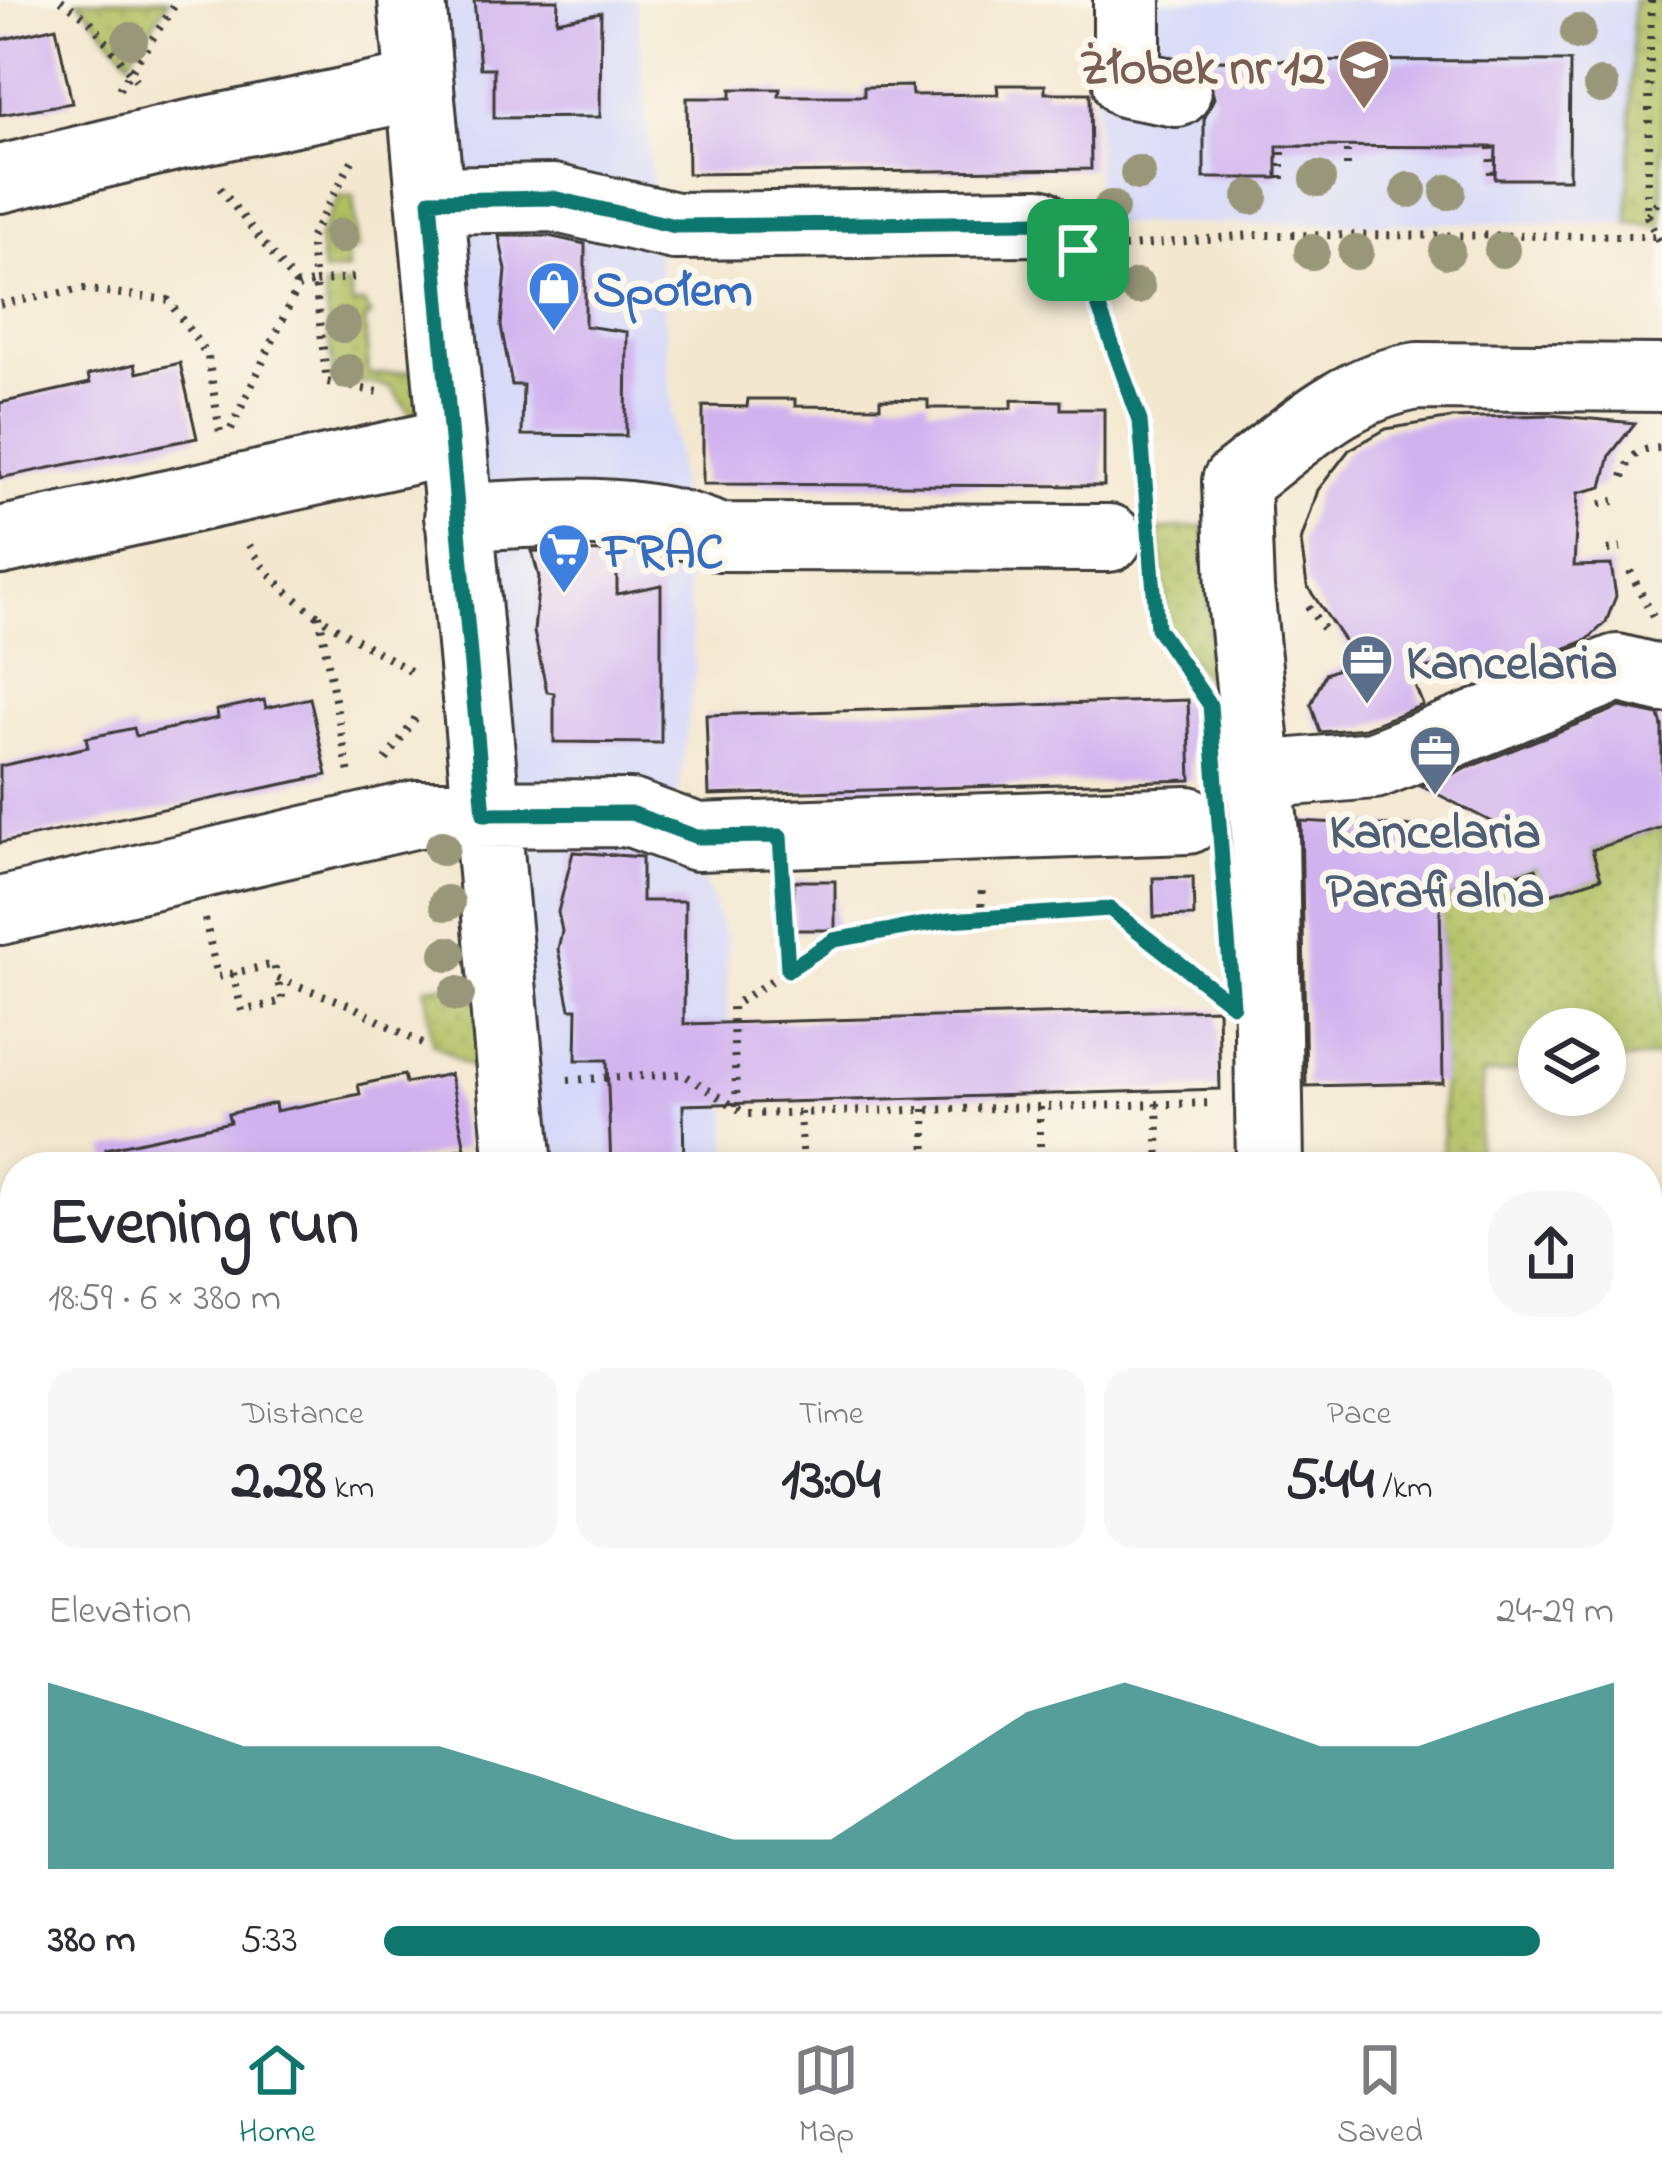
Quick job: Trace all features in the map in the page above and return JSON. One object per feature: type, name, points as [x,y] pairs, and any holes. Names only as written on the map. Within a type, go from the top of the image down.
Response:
[{"type":"street","points":[[412,0],[404,88],[430,200],[518,1152]]},
{"type":"street","points":[[1127,0],[1127,84],[1177,93]]},
{"type":"street","points":[[0,179],[404,88]]},
{"type":"street","points":[[430,200],[553,198],[675,226],[1059,236]]},
{"type":"street","points":[[1270,1152],[1265,835],[1240,589],[1236,482],[1347,398],[1383,381],[1418,376],[1662,378]]},
{"type":"street","points":[[0,541],[450,442]]},
{"type":"street","points":[[458,517],[604,510],[680,521],[718,536],[1131,552]]},
{"type":"street","points":[[1258,775],[1374,764],[1617,668],[1662,679]]},
{"type":"street","points":[[0,911],[417,814],[631,813],[697,837],[1187,820]]},
{"type":"path","points":[[108,105],[178,0]]},
{"type":"path","points":[[1651,0],[1647,216],[1662,248]]},
{"type":"path","points":[[394,406],[383,393],[327,382],[310,238],[404,88]]},
{"type":"path","points":[[1282,146],[1282,178]]},
{"type":"path","points":[[1347,166],[1348,146]]},
{"type":"path","points":[[1490,147],[1491,176]]},
{"type":"path","points":[[1647,216],[1662,196]]},
{"type":"path","points":[[1197,686],[1157,628],[1121,524],[1151,523],[1140,421],[1059,236],[1658,235]]},
{"type":"path","points":[[223,448],[298,287],[357,277]]},
{"type":"path","points":[[0,304],[83,289],[168,300]]},
{"type":"path","points":[[1623,477],[1628,460],[1639,451],[1662,448]]},
{"type":"path","points":[[1600,504],[1615,501]]},
{"type":"path","points":[[1608,550],[1622,548]]},
{"type":"path","points":[[1630,571],[1647,611],[1662,627]]},
{"type":"path","points":[[1308,605],[1324,629]]},
{"type":"path","points":[[350,784],[319,615],[418,675]]},
{"type":"path","points":[[1408,673],[1425,678]]},
{"type":"path","points":[[382,766],[424,707]]},
{"type":"path","points":[[780,836],[788,970]]},
{"type":"path","points":[[192,865],[218,977],[274,964],[283,1001],[242,1011],[233,974]]},
{"type":"path","points":[[737,1106],[732,1006],[834,940],[950,920],[1110,909],[1222,997]]},
{"type":"path","points":[[278,978],[350,1005],[426,1046]]},
{"type":"path","points":[[512,1096],[576,1078],[683,1074],[746,1114],[1221,1102]]},
{"type":"path","points":[[1157,1103],[1159,1152]]},
{"type":"path","points":[[1040,1107],[1040,1152]]},
{"type":"path","points":[[926,1109],[926,1152]]},
{"type":"path","points":[[800,1112],[802,1152]]},
{"type":"shaded area","points":[[432,0],[636,0],[695,670],[676,810],[727,940],[728,1152],[541,1152]]},
{"type":"shaded area","name":"Żłobek nr 12","points":[[1098,0],[1633,0],[1628,223],[1095,224]]},
{"type":"green space","points":[[78,0],[169,0],[129,60]]},
{"type":"green space","points":[[1633,0],[1662,0],[1662,226],[1628,223]]},
{"type":"green space","points":[[339,196],[353,196],[358,249],[347,251],[348,270],[323,273],[319,238]]},
{"type":"green space","points":[[350,285],[352,304],[364,303],[371,316],[365,321],[369,375],[424,370],[420,410],[414,418],[390,387],[333,377],[324,287]]},
{"type":"green space","points":[[1204,526],[1216,693],[1167,625],[1158,530]]},
{"type":"green space","points":[[1662,827],[1662,1056],[1626,1060],[1626,1008],[1518,1008],[1518,1071],[1483,1075],[1477,1152],[1443,1152],[1440,925],[1417,908],[1538,868],[1547,895],[1600,877],[1592,850]]},
{"type":"green space","points":[[481,981],[489,1066],[472,1068],[432,1043],[426,987]]},
{"type":"building","points":[[474,0],[558,0],[557,21],[601,12],[600,117],[494,118],[494,68],[480,68]]},
{"type":"building","points":[[56,27],[72,103],[0,115],[0,40]]},
{"type":"building","points":[[1204,60],[1570,61],[1569,179],[1495,179],[1496,147],[1277,146],[1277,178],[1204,178],[1204,119],[1214,98]]},
{"type":"building","points":[[997,85],[1045,85],[1045,93],[1090,93],[1091,169],[688,174],[687,98],[731,98],[731,89],[780,89],[779,96],[864,96],[864,87],[911,86],[912,95],[998,94]]},
{"type":"building","name":"Społem","points":[[499,236],[549,236],[585,244],[585,326],[627,332],[626,436],[522,435],[523,385],[512,385],[501,326],[506,270]]},
{"type":"building","points":[[180,363],[197,438],[0,478],[0,403],[90,383],[88,375],[135,364],[137,373]]},
{"type":"building","points":[[748,399],[795,399],[795,406],[880,407],[880,399],[928,400],[928,408],[1012,408],[1012,400],[1061,401],[1061,409],[1104,409],[1104,486],[703,484],[703,406],[747,407]]},
{"type":"building","points":[[1549,415],[1635,423],[1610,455],[1602,487],[1578,493],[1574,566],[1611,565],[1616,596],[1606,622],[1587,640],[1499,675],[1486,665],[1408,669],[1423,705],[1365,728],[1320,732],[1311,704],[1325,674],[1358,661],[1307,586],[1301,541],[1318,490],[1349,450],[1386,429],[1452,418]]},
{"type":"building","points":[[532,551],[617,552],[617,594],[661,585],[661,743],[554,742],[554,693],[547,692],[534,632],[539,577]]},
{"type":"building","points":[[310,698],[327,775],[0,843],[0,766],[88,747],[86,738],[134,728],[136,736],[218,718],[217,710],[264,700],[266,708]]},
{"type":"building","points":[[1188,700],[1191,780],[709,795],[706,715]]},
{"type":"building","points":[[1620,707],[1659,715],[1662,827],[1592,850],[1601,878],[1547,895],[1536,868],[1440,900],[1443,1083],[1306,1086],[1301,821],[1511,832],[1422,786]]},
{"type":"building","points":[[573,852],[642,857],[642,901],[685,901],[684,1024],[1218,1009],[1220,1089],[683,1105],[684,1152],[610,1152],[607,1060],[576,1060],[577,1009],[570,1009],[558,949],[562,931],[558,912]]},
{"type":"building","points":[[1193,877],[1194,916],[1154,917],[1153,878]]},
{"type":"building","points":[[794,881],[835,881],[835,930],[794,930]]},
{"type":"building","points":[[450,1074],[465,1148],[447,1152],[106,1152],[230,1122],[228,1114],[275,1103],[276,1111],[360,1094],[358,1085],[404,1075],[406,1083]]},
{"type":"place","name":"Żłobek nr 12","points":[[1364,111]]},
{"type":"place","name":"Społem","points":[[554,333]]},
{"type":"place","name":"FRAC","points":[[564,595]]},
{"type":"place","name":"Kancelaria","points":[[1367,706]]},
{"type":"place","name":"Kancelaria Parafialna","points":[[1435,797]]},
{"type":"route","points":[[553,198],[675,226],[1039,222],[1054,248],[1078,250],[1140,421],[1157,628],[1210,705],[1233,1005],[1110,909],[950,920],[834,940],[788,970],[780,836],[697,837],[631,813],[484,814],[430,200],[553,198]]}]
